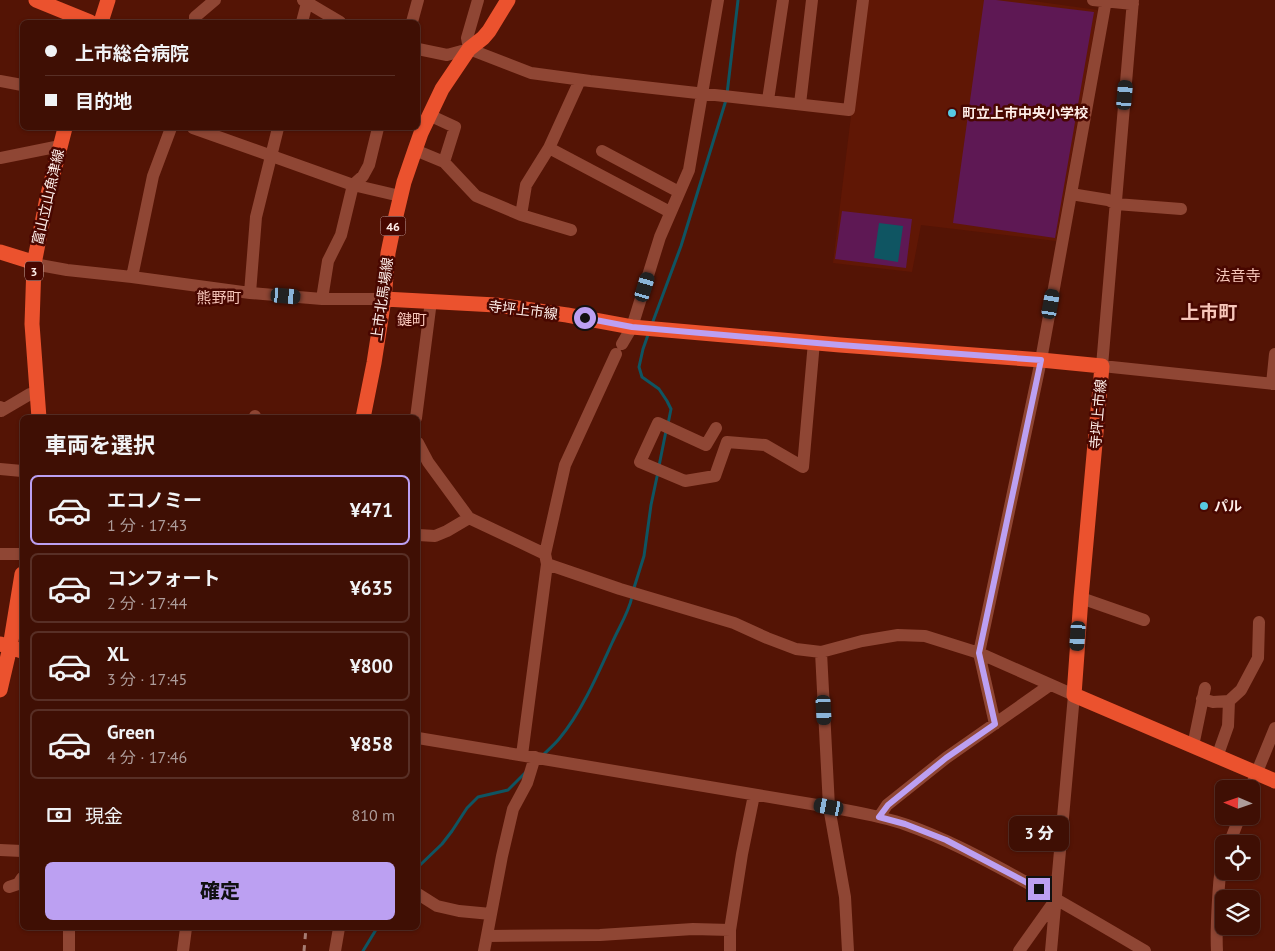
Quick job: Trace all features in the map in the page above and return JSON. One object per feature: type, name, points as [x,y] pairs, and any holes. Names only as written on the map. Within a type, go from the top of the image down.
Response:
[{"type":"main road","points":[[36,0],[85,20]]},
{"type":"main road","points":[[102,20],[108,0]]},
{"type":"main road","name":"上市北馬場線","points":[[364,415],[384,299],[388,253],[400,196],[424,123],[442,89],[469,49],[489,31],[508,0]]},
{"type":"main road","name":"富山立山魚津線","points":[[39,415],[32,324],[34,264],[47,198],[64,130]]},
{"type":"main road","points":[[0,252],[34,264]]},
{"type":"main road","name":"寺坪上市線","points":[[384,299],[496,305],[632,327],[1102,366],[1074,695]]},
{"type":"main road","points":[[0,690],[11,647],[20,587]]},
{"type":"main road","points":[[1074,695],[1275,782]]},
{"type":"street","points":[[195,20],[195,17],[215,0]]},
{"type":"street","points":[[413,20],[418,0]]},
{"type":"street","points":[[469,49],[467,38],[478,0]]},
{"type":"street","points":[[522,755],[546,559],[565,465],[619,349],[632,327],[660,237],[689,170],[718,0]]},
{"type":"street","points":[[768,100],[782,0]]},
{"type":"street","points":[[800,104],[812,0]]},
{"type":"street","points":[[420,49],[446,55],[469,49],[531,73],[580,80],[849,110],[863,0]]},
{"type":"street","points":[[302,20],[305,1],[337,20]]},
{"type":"street","points":[[995,724],[979,653],[1041,360],[1071,194],[1101,1],[1133,2],[1102,366],[1274,384],[1275,354]]},
{"type":"street","points":[[522,215],[526,185],[549,148],[580,80]]},
{"type":"street","points":[[0,81],[20,85]]},
{"type":"street","points":[[424,123],[455,128],[444,162]]},
{"type":"street","points":[[132,277],[153,176],[170,130]]},
{"type":"street","points":[[199,130],[353,184],[400,196]]},
{"type":"street","points":[[250,292],[256,217],[278,130]]},
{"type":"street","points":[[322,299],[328,261],[341,234],[353,184],[363,176],[369,165],[378,130]]},
{"type":"street","points":[[0,158],[60,146]]},
{"type":"street","points":[[549,148],[670,212]]},
{"type":"street","points":[[415,150],[444,162],[476,196],[522,215],[571,230]]},
{"type":"street","points":[[602,151],[678,192]]},
{"type":"street","points":[[1071,194],[1108,200],[1116,204],[1181,209]]},
{"type":"street","points":[[34,264],[67,270],[250,292],[322,299],[384,299]]},
{"type":"street","points":[[416,415],[431,302]]},
{"type":"street","points":[[716,428],[706,445],[658,424],[640,462],[685,480],[715,476],[727,442],[765,445],[804,467],[814,342]]},
{"type":"street","points":[[0,410],[30,394],[38,392]]},
{"type":"street","points":[[420,447],[428,462],[469,518],[546,559],[620,589],[734,622],[796,649],[821,652],[862,641],[898,636],[925,636],[979,653],[1074,695],[1051,951]]},
{"type":"street","points":[[0,469],[20,471]]},
{"type":"street","points":[[420,535],[435,536],[469,518]]},
{"type":"street","points":[[0,554],[20,554]]},
{"type":"street","points":[[1081,598],[1144,620]]},
{"type":"street","points":[[1193,746],[1203,694],[1213,702],[1229,701],[1241,690],[1258,658],[1259,622]]},
{"type":"street","points":[[821,652],[829,807],[845,897],[848,951]]},
{"type":"street","points":[[879,817],[888,805],[946,758],[1050,684]]},
{"type":"street","points":[[1217,757],[1228,726],[1229,701]]},
{"type":"street","points":[[1254,780],[1275,728]]},
{"type":"street","points":[[420,738],[829,807],[905,824],[946,840],[1056,899],[1145,951]]},
{"type":"street","points":[[484,951],[502,856],[513,810],[527,782],[535,757]]},
{"type":"street","points":[[730,951],[730,930],[754,795]]},
{"type":"street","points":[[0,850],[20,851]]},
{"type":"street","points":[[1216,951],[1219,880]]},
{"type":"street","points":[[9,887],[18,884],[20,881]]},
{"type":"street","points":[[420,895],[437,906],[459,911],[491,914]]},
{"type":"street","points":[[1019,951],[1056,899]]},
{"type":"street","points":[[487,936],[600,935],[693,929],[730,930]]},
{"type":"street","points":[[69,930],[69,951]]},
{"type":"street","points":[[183,951],[186,930]]},
{"type":"street","points":[[335,951],[339,930]]},
{"type":"shaded area","points":[[868,0],[1026,0],[1098,10],[1056,241],[921,225],[912,272],[833,263],[851,116]]},
{"type":"shaded area","points":[[984,0],[1094,12],[1055,238],[953,223]]},
{"type":"shaded area","points":[[842,211],[912,219],[906,268],[835,259]]},
{"type":"water","points":[[879,223],[903,226],[898,262],[874,258]]},
{"type":"waterway","points":[[727,94],[738,0]]},
{"type":"waterway","points":[[652,324],[681,246],[726,100]]},
{"type":"waterway","points":[[649,332],[639,367],[642,377],[659,389],[667,401],[671,409],[668,424]]},
{"type":"waterway","points":[[659,466],[666,431]]},
{"type":"waterway","points":[[633,591],[644,556],[658,472]]},
{"type":"waterway","points":[[543,755],[567,729],[582,705],[626,615],[632,597]]},
{"type":"waterway","points":[[420,865],[442,844],[467,808],[478,797],[508,790],[526,772]]},
{"type":"waterway","points":[[363,951],[376,930]]},
{"type":"railway","points":[[304,951],[306,930]]},
{"type":"place","name":"町立上市中央小学校","points":[[952,113]]},
{"type":"place","name":"パル","points":[[1204,506]]},
{"type":"district","name":"法音寺","points":[[1238,275]]},
{"type":"district","name":"熊野町","points":[[219,297]]},
{"type":"district","name":"上市町","points":[[1209,312]]},
{"type":"district","name":"鍵町","points":[[412,319]]},
{"type":"route","points":[[585,318],[632,327],[1041,360],[979,653],[995,724],[946,758],[888,805],[879,817],[905,824],[946,840],[1039,889]]}]
